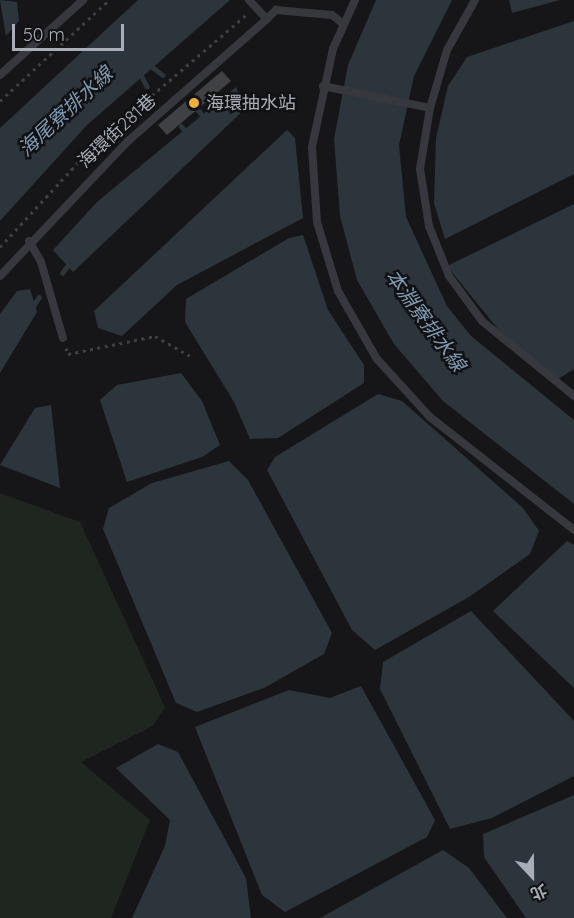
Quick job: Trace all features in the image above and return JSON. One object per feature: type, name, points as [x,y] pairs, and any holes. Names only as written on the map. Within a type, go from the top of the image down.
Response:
[{"type":"lane","points":[[0,75],[83,0]]},
{"type":"lane","points":[[355,0],[342,23],[323,86],[312,147],[317,222],[338,291],[377,359],[430,417],[574,530]]},
{"type":"lane","points":[[475,0],[447,50],[426,107],[420,169],[429,226],[449,276],[482,321],[574,396]]},
{"type":"lane","points":[[252,3],[267,19],[276,10],[332,15],[342,23]]},
{"type":"lane","name":"海環街281巷","points":[[0,276],[29,241],[127,142],[267,19]]},
{"type":"lane","points":[[323,86],[426,107]]},
{"type":"lane","points":[[29,241],[41,262],[63,338]]},
{"type":"path","points":[[0,101],[109,0]]},
{"type":"path","points":[[0,247],[95,144],[252,3]]},
{"type":"path","points":[[63,338],[68,354],[155,336],[190,356]]},
{"type":"shaded area","points":[[0,493],[80,522],[165,707],[153,726],[81,762],[150,820],[111,918],[0,918]]},
{"type":"water","points":[[0,0],[17,2],[19,21],[6,36]]},
{"type":"water","name":"海尾寮排水線","points":[[138,0],[230,0],[87,125],[0,221],[0,128]]},
{"type":"water","name":"本淵寮排水線","points":[[376,0],[452,0],[414,76],[399,145],[406,217],[447,306],[471,336],[574,420],[574,504],[443,401],[394,344],[357,280],[340,216],[334,139],[348,65]]},
{"type":"water","points":[[509,0],[560,0],[512,13]]},
{"type":"water","points":[[574,21],[574,174],[445,239],[434,203],[436,138],[448,86],[467,57]]},
{"type":"water","points":[[236,87],[246,108],[73,272],[53,250],[97,202]]},
{"type":"water","points":[[287,130],[295,138],[303,218],[177,285],[122,336],[98,328],[94,311]]},
{"type":"water","points":[[574,204],[574,369],[555,381],[498,329],[447,266]]},
{"type":"water","points":[[303,235],[328,310],[364,365],[364,383],[278,438],[250,439],[234,402],[185,322],[186,299],[289,238]]},
{"type":"water","points":[[30,289],[37,312],[0,373],[0,314],[17,291]]},
{"type":"water","points":[[181,373],[202,401],[220,445],[202,457],[127,482],[100,400],[117,385]]},
{"type":"water","points":[[378,394],[402,401],[523,508],[539,531],[530,554],[469,597],[375,650],[352,630],[267,470],[275,457]]},
{"type":"water","points":[[51,405],[60,488],[0,465],[35,408]]},
{"type":"water","points":[[229,461],[248,480],[332,633],[324,654],[264,688],[197,712],[176,703],[103,529],[109,508],[152,483]]},
{"type":"water","points":[[567,541],[574,545],[574,688],[493,611]]},
{"type":"water","points":[[471,611],[574,721],[574,776],[492,818],[450,829],[380,689],[383,662]]},
{"type":"water","points":[[361,686],[435,820],[427,837],[285,912],[262,895],[195,727],[289,690],[330,698]]},
{"type":"water","points":[[158,744],[178,752],[246,878],[251,918],[132,918],[165,846],[170,820],[116,768]]},
{"type":"water","points":[[574,795],[574,918],[526,918],[484,857],[483,834]]},
{"type":"water","points":[[443,850],[469,868],[507,918],[320,918]]},
{"type":"building","name":"海環抽水站","points":[[222,71],[231,81],[167,135],[158,125]]},
{"type":"waterway","points":[[150,65],[163,75]]},
{"type":"waterway","points":[[140,73],[147,86]]},
{"type":"waterway","points":[[198,110],[205,118]]},
{"type":"waterway","points":[[181,126],[188,134]]},
{"type":"waterway","points":[[62,273],[71,261]]},
{"type":"waterway","points":[[31,309],[39,297]]},
{"type":"place","name":"海環抽水站","points":[[194,103]]}]
